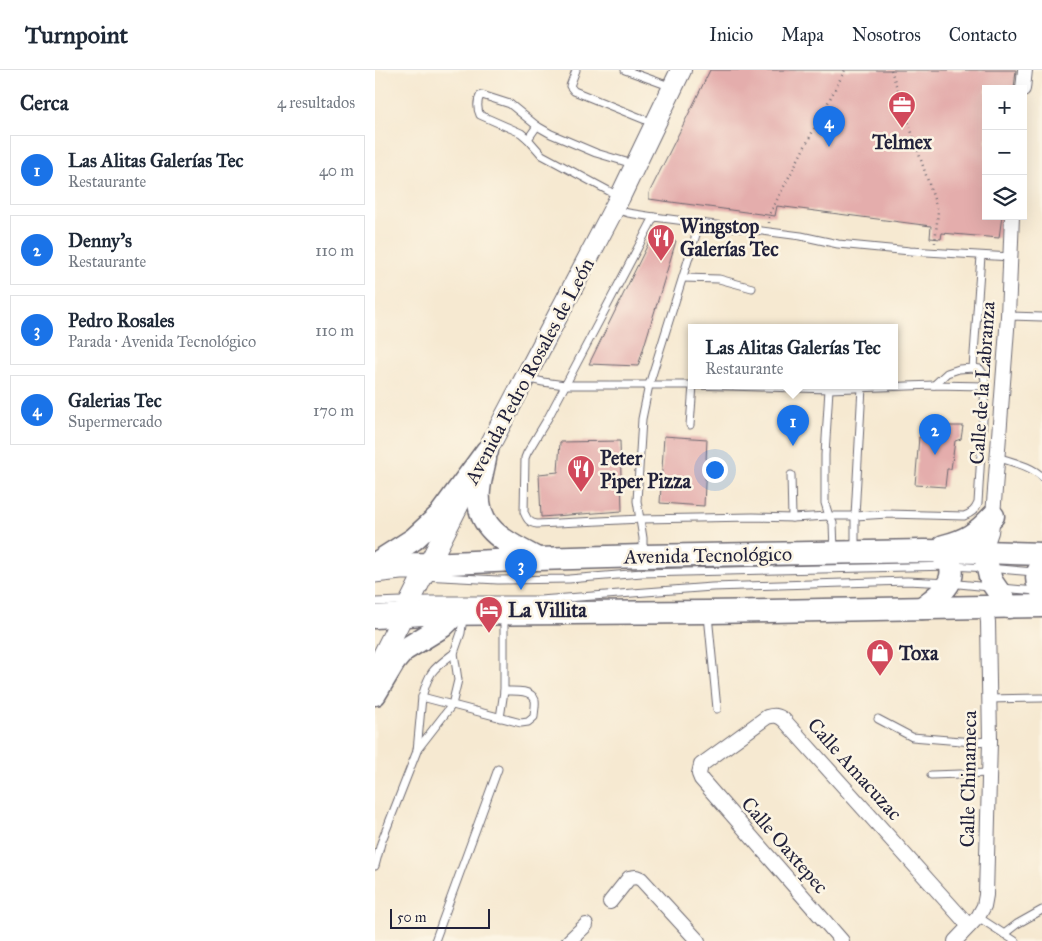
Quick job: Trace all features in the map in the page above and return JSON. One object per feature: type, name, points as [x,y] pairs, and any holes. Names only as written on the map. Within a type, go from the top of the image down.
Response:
[{"type":"main road","name":"Avenida Pedro Rosales de León","points":[[375,672],[525,377],[617,203],[677,79]]},
{"type":"main road","points":[[487,451],[478,498],[484,520],[494,533],[507,543],[537,559]]},
{"type":"main road","points":[[375,564],[414,539],[440,515],[487,451]]},
{"type":"main road","points":[[923,608],[945,589],[941,563],[958,542],[971,537],[993,516]]},
{"type":"main road","name":"Avenida Tecnológico","points":[[375,564],[426,570],[537,559],[844,553],[941,563],[987,578],[1041,575]]},
{"type":"main road","points":[[987,578],[1009,607],[1042,606]]},
{"type":"main road","name":"Avenida Tecnológico","points":[[375,617],[407,608],[459,614],[504,614],[923,608],[987,578]]},
{"type":"main road","points":[[375,694],[394,662],[404,650],[459,614]]},
{"type":"street","points":[[1023,85],[1025,70]]},
{"type":"street","name":"Calle de la Labranza","points":[[987,578],[1008,316],[1012,220]]},
{"type":"street","name":"Calle Chinameca","points":[[955,941],[974,922],[984,906],[986,895],[990,773],[987,578]]},
{"type":"street","name":"Calle Amacuzac","points":[[699,774],[701,766],[767,718],[779,716],[974,922]]},
{"type":"street","name":"Calle Oaxtepec","points":[[699,774],[701,779],[842,941]]},
{"type":"street","points":[[610,902],[629,878],[636,876],[641,879],[698,941]]},
{"type":"street","points":[[569,941],[586,925]]},
{"type":"lane","points":[[576,70],[570,86],[574,91],[656,124]]},
{"type":"lane","points":[[625,70],[677,79]]},
{"type":"lane","points":[[636,165],[596,153],[551,134],[537,126],[511,104],[482,95],[479,97],[478,109],[480,115],[521,133],[542,156],[617,203],[628,213],[801,236],[838,244],[935,253],[1011,257]]},
{"type":"lane","points":[[528,139],[537,126]]},
{"type":"lane","points":[[654,217],[549,418],[527,453],[525,458],[525,512],[531,523],[641,519],[792,518],[888,514],[964,516],[972,513],[978,503],[985,376],[980,369],[959,369],[947,373],[934,385]]},
{"type":"lane","points":[[643,556],[641,519],[637,501],[642,419],[649,385],[700,222]]},
{"type":"lane","points":[[973,368],[981,256]]},
{"type":"lane","points":[[683,278],[719,280],[752,288]]},
{"type":"lane","points":[[1008,316],[1042,317]]},
{"type":"lane","points":[[525,377],[565,385],[688,385]]},
{"type":"lane","points":[[898,387],[985,386]]},
{"type":"lane","points":[[690,425],[693,389]]},
{"type":"lane","points":[[829,389],[825,455],[825,503],[844,553]]},
{"type":"lane","points":[[844,553],[855,516],[863,389]]},
{"type":"lane","points":[[997,457],[1032,469],[1042,477]]},
{"type":"lane","points":[[791,475],[792,518]]},
{"type":"lane","points":[[375,602],[407,608],[540,600],[712,586],[907,581],[941,563]]},
{"type":"lane","points":[[375,579],[401,576],[426,570],[499,580],[569,579],[642,573],[941,563],[987,578],[1041,575]]},
{"type":"lane","points":[[708,612],[717,709]]},
{"type":"lane","points":[[375,866],[381,843],[417,751],[452,705],[458,680],[454,653],[461,633],[459,614]]},
{"type":"lane","points":[[500,718],[504,691],[504,614]]},
{"type":"lane","points":[[417,751],[422,697],[426,681],[434,668],[454,653]]},
{"type":"lane","points":[[422,697],[521,723],[528,722],[534,716],[535,701],[532,695],[527,692],[504,691]]},
{"type":"lane","points":[[989,699],[1042,698]]},
{"type":"lane","points":[[879,719],[912,737],[973,742],[990,741]]},
{"type":"lane","points":[[435,941],[498,769]]},
{"type":"lane","points":[[931,775],[990,773]]},
{"type":"lane","points":[[1004,934],[1017,924],[1042,910]]},
{"type":"lane","points":[[974,922],[1004,934],[1015,941]]},
{"type":"path","points":[[769,232],[769,215],[845,70]]},
{"type":"path","points":[[891,70],[938,211],[935,253]]},
{"type":"building","points":[[710,70],[1016,70],[1014,85],[982,85],[982,220],[1001,220],[999,238],[942,233],[941,239],[930,238],[931,226],[777,206],[775,216],[649,199],[649,193]]},
{"type":"building","points":[[651,238],[676,241],[638,366],[589,364]]},
{"type":"building","points":[[941,426],[963,426],[961,439],[955,441],[951,469],[947,469],[945,487],[915,485],[919,437],[939,438]]},
{"type":"building","points":[[664,436],[707,439],[704,506],[660,503]]},
{"type":"building","name":"Peter Piper Pizza","points":[[620,441],[622,511],[541,517],[539,474],[558,472],[560,442]]},
{"type":"place","name":"Telmex","points":[[902,129]]},
{"type":"place","name":"Galerias Tec","points":[[829,147]]},
{"type":"place","name":"Wingstop Galerías Tec","points":[[661,262]]},
{"type":"place","name":"Las Alitas Galerías Tec","points":[[793,446]]},
{"type":"place","name":"Denny's","points":[[935,455]]},
{"type":"place","name":"Peter Piper Pizza","points":[[581,493]]},
{"type":"place","name":"Pedro Rosales","points":[[521,590]]},
{"type":"place","name":"La Villita","points":[[489,634]]},
{"type":"place","name":"Toxa","points":[[880,677]]}]
